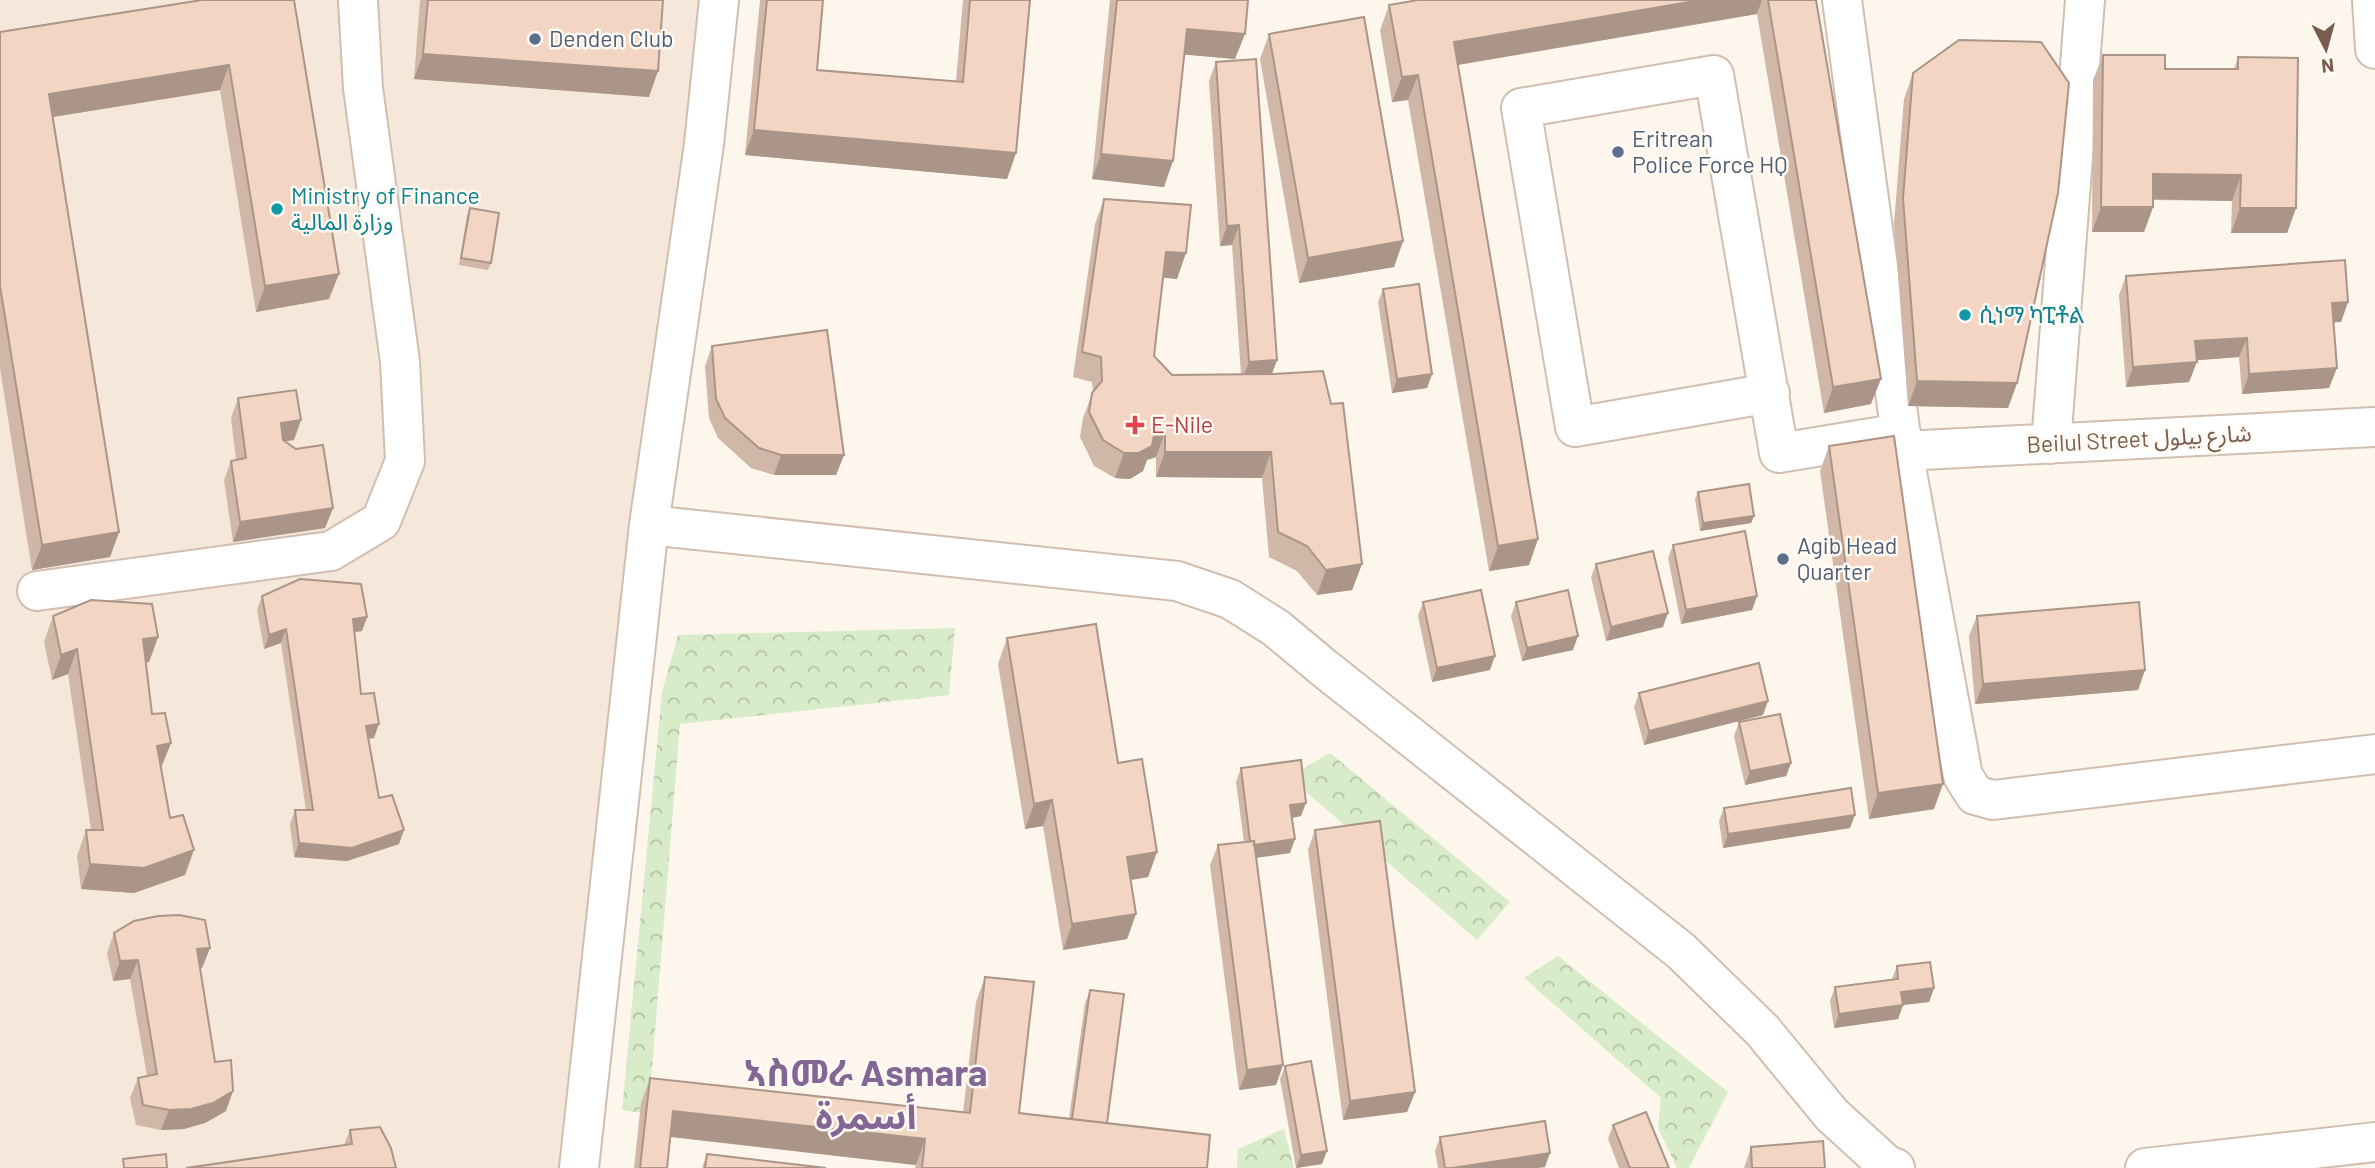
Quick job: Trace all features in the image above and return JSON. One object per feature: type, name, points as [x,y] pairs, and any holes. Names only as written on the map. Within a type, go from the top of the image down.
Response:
[{"type":"street","points":[[37,591],[331,551],[381,521],[405,461],[405,449],[400,362],[363,88],[358,0]]},
{"type":"street","points":[[579,1168],[649,525],[704,144],[719,0]]},
{"type":"street","points":[[1842,0],[1902,442],[1964,776],[1975,795],[1993,800],[2375,754]]},
{"type":"street","points":[[2051,443],[2085,0]]},
{"type":"street","points":[[2372,0],[2375,49]]},
{"type":"street","points":[[1714,75],[1770,393],[1575,427],[1521,108],[1714,75]]},
{"type":"street","name":"Beilul Street شارع بيلول","points":[[1770,393],[1779,453],[1902,442],[2051,443],[2375,427]]},
{"type":"street","points":[[649,525],[1177,581],[1230,599],[1276,628],[1681,951],[1762,1030],[1832,1115],[1890,1167]]},
{"type":"street","points":[[2147,1168],[2375,1142]]},
{"type":"shaded area","points":[[0,0],[727,0],[592,1168],[0,1168]]},
{"type":"green space","points":[[955,628],[949,695],[680,724],[650,1092],[949,1159],[622,1110],[662,692],[678,635]]},
{"type":"green space","points":[[1330,753],[1510,902],[1477,940],[1289,777]]},
{"type":"green space","points":[[1558,956],[1728,1092],[1689,1168],[1677,1168],[1658,1128],[1661,1098],[1524,978]]},
{"type":"green space","points":[[1284,1129],[1294,1168],[1237,1168],[1238,1149]]},
{"type":"building","name":"Ministry of Finance وزارة المالية","points":[[202,0],[294,0],[339,274],[265,286],[229,65],[49,94],[119,532],[42,545],[0,286],[0,32]]},
{"type":"building","name":"Denden Club","points":[[428,0],[663,0],[658,71],[423,54]]},
{"type":"building","points":[[767,0],[823,0],[817,70],[963,82],[970,0],[1030,0],[1016,153],[754,130]]},
{"type":"building","points":[[1117,0],[1248,0],[1245,34],[1187,29],[1173,161],[1101,154]]},
{"type":"building","points":[[1418,0],[1701,0],[1454,42],[1538,539],[1498,546],[1418,75],[1402,77],[1389,5]]},
{"type":"building","points":[[1768,0],[1816,0],[1881,379],[1833,387]]},
{"type":"building","points":[[1364,17],[1403,241],[1308,258],[1269,34]]},
{"type":"building","name":"ሲነማ ካፒቶል","points":[[1959,40],[2041,42],[2069,83],[2058,193],[2017,383],[1917,381],[1903,198],[1913,73]]},
{"type":"building","points":[[2103,55],[2165,55],[2165,69],[2238,69],[2238,57],[2298,58],[2296,208],[2240,208],[2241,175],[2153,174],[2153,207],[2101,207]]},
{"type":"building","points":[[1256,59],[1277,360],[1249,362],[1239,225],[1227,226],[1216,62]]},
{"type":"building","points":[[1104,199],[1191,205],[1186,253],[1166,252],[1154,356],[1172,375],[1323,371],[1331,404],[1343,403],[1362,564],[1326,570],[1307,546],[1278,532],[1271,452],[1165,452],[1165,432],[1154,435],[1152,446],[1139,453],[1124,453],[1103,440],[1089,412],[1092,393],[1102,381],[1101,357],[1082,352]]},
{"type":"building","points":[[470,208],[499,213],[491,263],[461,258]]},
{"type":"building","points":[[2345,260],[2348,302],[2332,303],[2337,368],[2249,374],[2247,338],[2195,341],[2197,362],[2133,367],[2126,276]]},
{"type":"building","points":[[1419,284],[1432,374],[1397,379],[1383,289]]},
{"type":"building","points":[[827,330],[844,455],[781,455],[759,448],[725,418],[716,399],[712,346]]},
{"type":"building","points":[[296,390],[301,420],[281,423],[283,440],[296,449],[323,445],[333,508],[240,522],[231,461],[246,458],[238,398]]},
{"type":"building","points":[[1894,436],[1943,784],[1878,793],[1829,446]]},
{"type":"building","points":[[1749,484],[1754,516],[1703,523],[1698,492]]},
{"type":"building","points":[[1745,531],[1757,596],[1686,610],[1673,545]]},
{"type":"building","points":[[1653,551],[1668,613],[1611,627],[1596,564]]},
{"type":"building","points":[[300,579],[361,584],[367,617],[353,619],[361,694],[374,693],[379,724],[366,726],[379,798],[392,795],[404,830],[352,848],[299,843],[295,810],[313,810],[286,629],[269,635],[262,596]]},
{"type":"building","points":[[1481,590],[1495,656],[1437,668],[1423,602]]},
{"type":"building","points":[[1568,590],[1578,636],[1527,648],[1516,602]]},
{"type":"building","points":[[91,600],[152,604],[158,637],[143,639],[152,714],[165,713],[171,743],[157,746],[170,818],[183,815],[194,850],[144,868],[90,864],[86,830],[103,830],[77,649],[61,655],[53,616]]},
{"type":"building","points":[[2139,602],[2145,670],[1983,684],[1977,616]]},
{"type":"building","points":[[1096,624],[1118,763],[1142,759],[1157,852],[1127,857],[1136,914],[1072,924],[1052,800],[1034,804],[1007,638]]},
{"type":"building","points":[[1759,663],[1768,701],[1649,731],[1639,693]]},
{"type":"building","points":[[1780,714],[1791,763],[1750,771],[1739,722]]},
{"type":"building","points":[[1301,760],[1306,803],[1290,805],[1295,839],[1254,845],[1254,841],[1250,841],[1241,768]]},
{"type":"building","points":[[1851,788],[1855,815],[1728,834],[1724,808]]},
{"type":"building","points":[[1380,821],[1415,1092],[1350,1101],[1315,830]]},
{"type":"building","points":[[1254,841],[1283,1065],[1247,1070],[1218,845]]},
{"type":"building","points":[[179,915],[205,920],[210,948],[197,949],[215,1062],[231,1060],[233,1091],[213,1103],[191,1109],[169,1110],[143,1105],[138,1078],[157,1074],[138,960],[120,961],[114,933],[134,921]]},
{"type":"building","points":[[1930,962],[1934,988],[1901,992],[1903,1005],[1839,1014],[1835,987],[1898,979],[1897,966]]},
{"type":"building","points":[[985,977],[1034,982],[1019,1113],[1210,1135],[1207,1168],[922,1168],[925,1139],[673,1111],[667,1168],[640,1168],[650,1078],[970,1113]]},
{"type":"building","points":[[1090,990],[1124,994],[1107,1123],[1072,1119]]},
{"type":"building","points":[[1311,1061],[1327,1151],[1301,1155],[1285,1066]]},
{"type":"building","points":[[1646,1112],[1669,1168],[1630,1168],[1613,1125]]},
{"type":"building","points":[[1545,1121],[1550,1153],[1445,1168],[1440,1137]]},
{"type":"building","points":[[380,1127],[391,1148],[396,1168],[186,1168],[352,1144],[350,1130]]},
{"type":"building","points":[[1823,1141],[1825,1168],[1752,1168],[1751,1147]]},
{"type":"building","points":[[166,1154],[167,1168],[124,1168],[123,1159]]},
{"type":"building","points":[[707,1154],[826,1168],[705,1168]]},
{"type":"place","name":"Denden Club","points":[[535,39]]},
{"type":"place","name":"Eritrean Police Force HQ","points":[[1618,152]]},
{"type":"place","name":"Ministry of Finance وزارة المالية","points":[[277,209]]},
{"type":"place","name":"ሲነማ ካፒቶል","points":[[1965,315]]},
{"type":"place","name":"E-Nile","points":[[1135,425]]},
{"type":"place","name":"Agib Head Quarter","points":[[1783,559]]},
{"type":"district","name":"ኣስመራ Asmara أسمرة","points":[[866,1094]]}]
